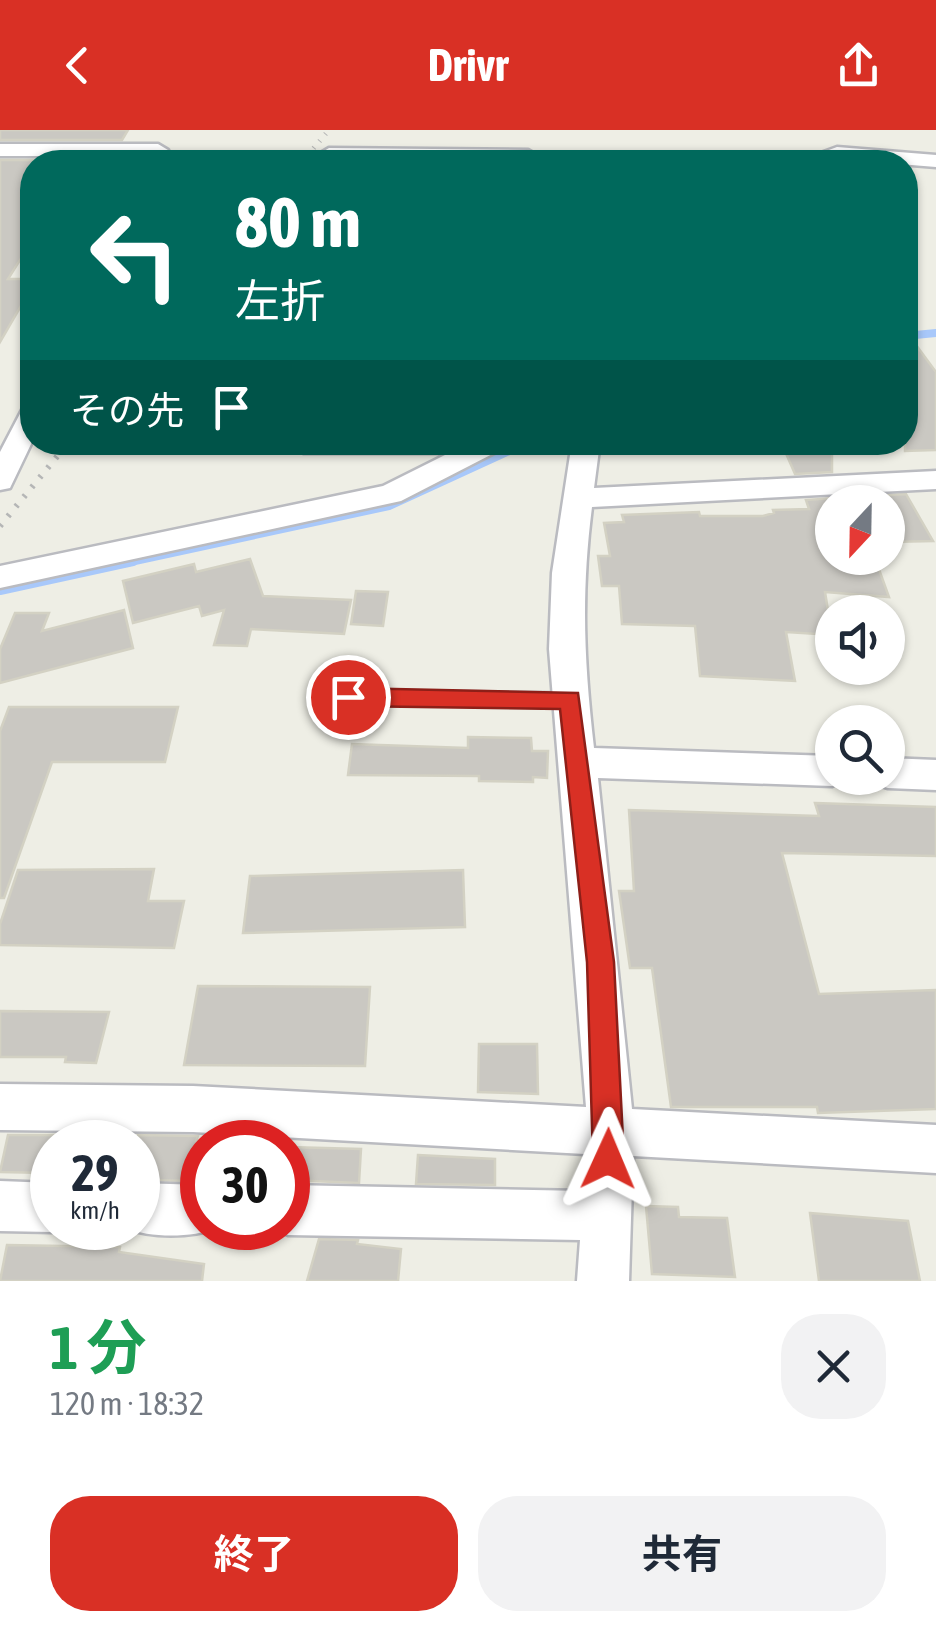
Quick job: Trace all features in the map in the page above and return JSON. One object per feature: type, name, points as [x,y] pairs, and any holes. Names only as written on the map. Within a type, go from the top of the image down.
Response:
[{"type":"street","points":[[525,133],[528,150]]},
{"type":"street","points":[[0,481],[20,439]]},
{"type":"street","points":[[0,577],[391,494],[470,455]]},
{"type":"street","points":[[584,455],[568,573],[566,649],[575,762],[600,962],[610,1131],[604,1281]]},
{"type":"street","points":[[579,498],[936,480]]},
{"type":"street","points":[[575,762],[815,770]]},
{"type":"street","points":[[905,774],[936,775]]},
{"type":"street","points":[[0,1107],[193,1109],[936,1149]]},
{"type":"street","points":[[0,1206],[30,1206]]},
{"type":"street","points":[[310,1210],[605,1216]]},
{"type":"lane","points":[[348,697],[570,700]]},
{"type":"building","points":[[0,130],[128,130],[122,140],[0,140]]},
{"type":"building","points":[[0,160],[20,160],[20,260],[8,279],[20,279],[20,308],[0,342]]},
{"type":"building","points":[[918,348],[936,372],[936,450],[918,451]]},
{"type":"building","points":[[787,455],[832,455],[832,472],[795,474]]},
{"type":"building","points":[[906,494],[933,541],[905,542]]},
{"type":"building","points":[[815,499],[815,575],[881,575],[888,595],[815,595],[815,634],[786,632],[795,681],[700,676],[695,626],[622,624],[619,586],[602,586],[598,556],[610,556],[604,523],[624,522],[622,515],[699,512],[700,516],[763,516],[774,513],[773,510],[809,509],[806,500]]},
{"type":"building","points":[[250,559],[263,596],[351,600],[344,634],[251,629],[247,646],[214,645],[224,610],[202,616],[199,606],[133,623],[123,581],[194,564],[196,572]]},
{"type":"building","points":[[356,591],[388,592],[383,626],[351,624]]},
{"type":"building","points":[[124,610],[133,648],[0,683],[0,649],[15,613],[49,613],[42,631]]},
{"type":"building","points":[[9,707],[178,707],[165,762],[52,762],[4,898],[0,898],[0,731]]},
{"type":"building","points":[[468,737],[531,738],[532,751],[548,751],[547,778],[533,777],[533,782],[479,781],[479,776],[348,775],[352,744],[468,748]]},
{"type":"building","points":[[815,803],[936,807],[936,856],[782,853],[819,994],[936,990],[936,1109],[818,1113],[817,1107],[671,1107],[652,968],[630,968],[619,891],[634,891],[629,810],[819,816]]},
{"type":"building","points":[[154,869],[148,901],[184,901],[174,948],[0,945],[0,924],[18,870]]},
{"type":"building","points":[[463,870],[465,927],[243,933],[250,876]]},
{"type":"building","points":[[198,986],[370,987],[365,1066],[184,1065]]},
{"type":"building","points":[[0,1011],[109,1012],[96,1063],[65,1062],[66,1057],[0,1057]]},
{"type":"building","points":[[479,1044],[537,1044],[538,1094],[478,1092]]},
{"type":"building","points":[[8,1135],[30,1135],[30,1173],[0,1172]]},
{"type":"building","points":[[160,1135],[180,1136],[180,1181],[160,1180]]},
{"type":"building","points":[[310,1148],[361,1149],[359,1183],[310,1181]]},
{"type":"building","points":[[418,1155],[495,1159],[495,1185],[416,1184]]},
{"type":"building","points":[[646,1206],[678,1207],[679,1217],[727,1218],[735,1277],[652,1274]]},
{"type":"building","points":[[810,1213],[908,1221],[920,1281],[819,1281]]},
{"type":"building","points":[[319,1239],[358,1240],[357,1244],[401,1249],[398,1281],[307,1281]]},
{"type":"building","points":[[7,1245],[30,1245],[30,1250],[119,1250],[204,1264],[202,1281],[0,1281]]},
{"type":"waterway","points":[[918,335],[936,333]]},
{"type":"waterway","points":[[121,564],[389,506],[501,455]]},
{"type":"waterway","points":[[0,590],[133,561]]},
{"type":"railway","points":[[312,150],[329,130]]},
{"type":"railway","points":[[0,526],[58,455]]},
{"type":"route","points":[[348,697],[570,700],[600,962],[610,1131],[608,1159]]}]
